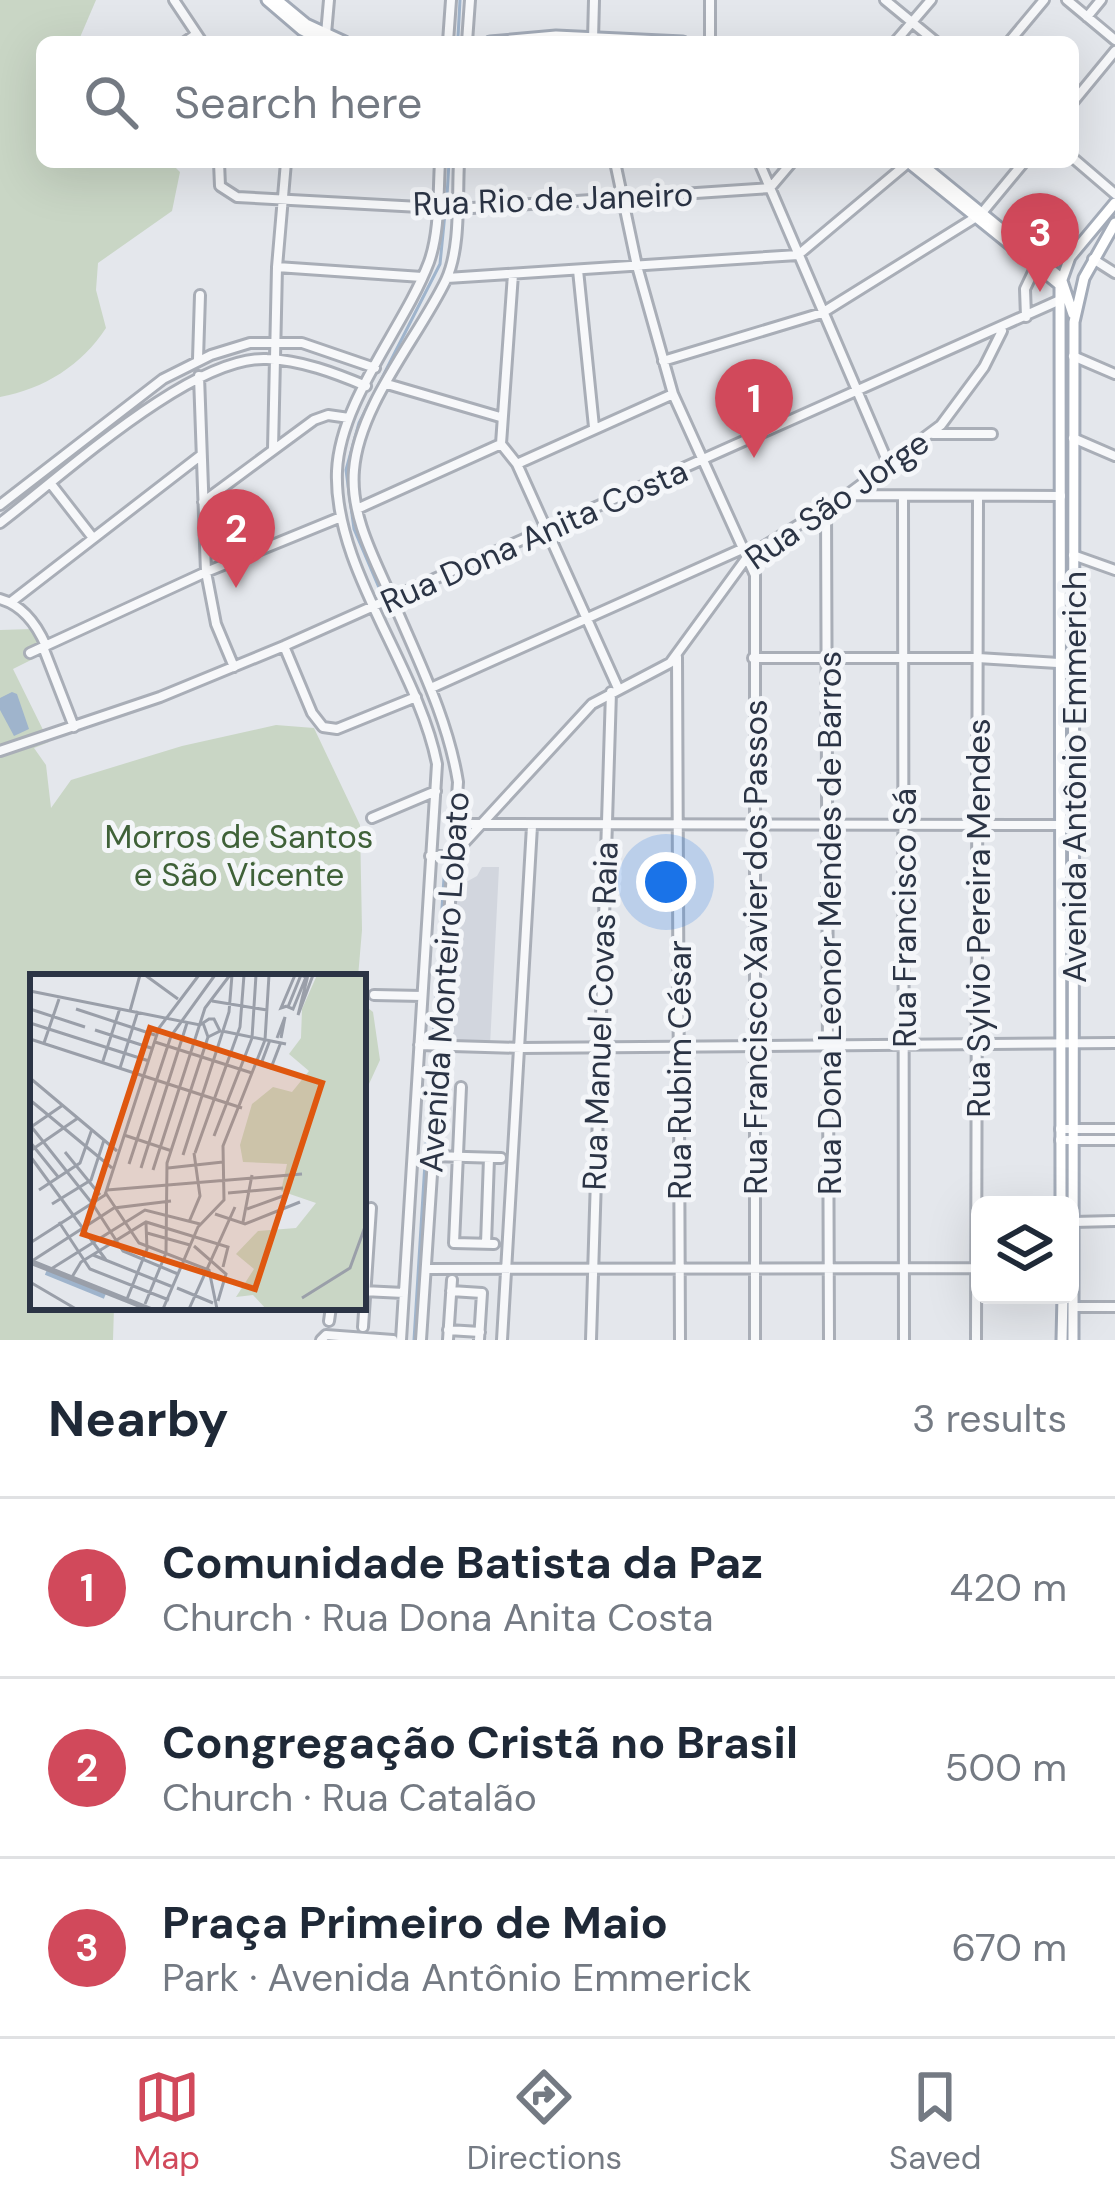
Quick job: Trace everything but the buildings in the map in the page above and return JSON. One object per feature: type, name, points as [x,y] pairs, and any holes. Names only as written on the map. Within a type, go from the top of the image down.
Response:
[{"type":"main road","points":[[267,0],[317,36]]},
{"type":"main road","points":[[277,0],[319,36]]},
{"type":"main road","points":[[917,168],[1048,273]]},
{"type":"main road","points":[[926,168],[1035,268],[1063,278],[1084,278]]},
{"type":"main road","points":[[1074,322],[1063,278],[1115,199]]},
{"type":"main road","name":"Avenida Antônio Emmerich","points":[[1074,1196],[1074,322],[1084,278],[1115,223]]},
{"type":"main road","name":"Avenida Antônio Emmerich","points":[[1061,1196],[1065,299]]},
{"type":"main road","points":[[1061,731],[1075,730]]},
{"type":"main road","points":[[1062,1340],[1063,1304]]},
{"type":"main road","name":"Avenida Antônio Emmerich","points":[[1073,1340],[1074,1304]]},
{"type":"street","points":[[174,0],[197,36]]},
{"type":"street","points":[[324,36],[329,0]]},
{"type":"street","points":[[448,36],[451,0]]},
{"type":"street","points":[[467,36],[470,0]]},
{"type":"street","points":[[593,36],[594,0]]},
{"type":"street","points":[[710,0],[710,36]]},
{"type":"street","points":[[885,0],[929,36]]},
{"type":"street","points":[[900,36],[931,0]]},
{"type":"street","points":[[1014,36],[1044,0]]},
{"type":"street","points":[[1067,0],[1115,40]]},
{"type":"street","points":[[1087,17],[1101,0]]},
{"type":"street","points":[[1079,95],[1115,51]]},
{"type":"street","points":[[1079,164],[1115,199]]},
{"type":"street","name":"Rua Rio de Janeiro","points":[[219,168],[220,186],[229,195],[439,208],[770,188]]},
{"type":"street","points":[[273,449],[286,168]]},
{"type":"street","name":"Avenida Monteiro Lobato","points":[[397,1340],[438,790],[434,748],[416,697],[341,518],[337,465],[349,418],[433,250],[440,168]]},
{"type":"street","name":"Avenida Monteiro Lobato","points":[[421,1340],[458,782],[430,688],[357,509],[356,455],[387,384],[447,278],[458,168]]},
{"type":"street","name":"Rua Francisco Xavier dos Passos","points":[[616,168],[637,266],[674,394],[754,575],[755,1340]]},
{"type":"street","points":[[762,168],[890,465]]},
{"type":"street","points":[[770,188],[787,168]]},
{"type":"street","points":[[447,278],[798,255],[902,168]]},
{"type":"street","points":[[663,361],[822,314],[978,216],[1019,168]]},
{"type":"street","points":[[1093,259],[1115,273]]},
{"type":"street","points":[[278,267],[422,277]]},
{"type":"street","points":[[1026,317],[1024,289],[1035,268]]},
{"type":"street","points":[[578,269],[594,427]]},
{"type":"street","points":[[513,274],[501,444],[517,464],[615,690]]},
{"type":"street","points":[[198,360],[200,295]]},
{"type":"street","name":"Rua Dona Anita Costa","points":[[0,752],[235,667],[1065,299]]},
{"type":"street","name":"Rua São Jorge","points":[[451,856],[580,716],[615,690],[670,663],[745,553],[847,495],[950,416],[984,368],[1003,328]]},
{"type":"street","points":[[0,505],[164,379],[236,346],[275,341],[317,346],[375,368]]},
{"type":"street","points":[[1073,356],[1115,374]]},
{"type":"street","points":[[0,523],[173,390],[199,376],[251,360],[274,360],[334,372],[366,386]]},
{"type":"street","points":[[199,376],[206,572],[216,624],[235,667]]},
{"type":"street","points":[[387,384],[500,417]]},
{"type":"street","points":[[517,464],[674,394]]},
{"type":"street","points":[[202,502],[314,420],[328,415],[349,418]]},
{"type":"street","points":[[931,434],[992,434]]},
{"type":"street","points":[[1073,438],[1115,456]]},
{"type":"street","points":[[357,509],[501,444]]},
{"type":"street","points":[[11,602],[200,456]]},
{"type":"street","points":[[51,484],[93,538]]},
{"type":"street","points":[[847,495],[1061,496]]},
{"type":"street","name":"Rua Francisco Sá","points":[[903,496],[904,1340]]},
{"type":"street","name":"Rua Sylvio Pereira Mendes","points":[[977,497],[979,1196]]},
{"type":"street","name":"Rua Dona Leonor Mendes de Barros","points":[[826,507],[829,1340]]},
{"type":"street","points":[[30,653],[206,572],[341,518]]},
{"type":"street","points":[[430,688],[585,617],[745,553]]},
{"type":"street","points":[[1073,555],[1115,570]]},
{"type":"street","points":[[0,599],[11,602],[34,623],[74,727]]},
{"type":"street","points":[[284,646],[312,713],[323,727],[337,729],[416,697]]},
{"type":"street","name":"Rua Rubim César","points":[[676,656],[680,1340]]},
{"type":"street","points":[[753,658],[978,658],[1074,664]]},
{"type":"street","name":"Rua Manuel Covas Raia","points":[[591,1340],[605,826],[615,690]]},
{"type":"street","points":[[372,818],[438,790]]},
{"type":"street","points":[[454,824],[1074,825]]},
{"type":"street","points":[[502,1340],[532,826]]},
{"type":"street","points":[[432,856],[451,856]]},
{"type":"street","points":[[374,995],[422,996]]},
{"type":"street","points":[[421,1045],[1115,1043]]},
{"type":"street","points":[[461,1088],[454,1244],[490,1244],[489,1158]]},
{"type":"street","points":[[1060,1134],[1115,1129]]},
{"type":"street","points":[[1075,1134],[1115,1140]]},
{"type":"street","points":[[433,1156],[501,1158]]},
{"type":"street","points":[[366,1267],[371,1208]]},
{"type":"street","points":[[1079,1222],[1115,1221]]},
{"type":"street","points":[[426,1269],[971,1268]]},
{"type":"street","points":[[451,1292],[482,1292],[479,1336],[448,1335],[451,1292],[452,1280]]},
{"type":"street","points":[[366,1291],[404,1293]]},
{"type":"street","name":"Rua Sylvio Pereira Mendes","points":[[976,1340],[978,1304]]},
{"type":"street","points":[[1074,1307],[1115,1307]]},
{"type":"street","points":[[329,1322],[331,1310]]},
{"type":"street","points":[[363,1310],[363,1327]]},
{"type":"street","points":[[321,1340],[326,1335],[397,1340]]},
{"type":"shaded area","points":[[482,867],[499,867],[490,1046],[444,1044],[455,888],[477,876]]},
{"type":"green space","points":[[0,0],[96,0],[81,36],[36,36],[36,168],[176,168],[180,172],[172,211],[98,263],[96,290],[106,328],[86,353],[32,388],[0,397]]},
{"type":"green space","name":"Morros de Santos e São Vicente","points":[[32,629],[39,643],[27,648],[33,659],[13,669],[49,742],[34,748],[46,765],[51,808],[71,780],[182,746],[276,725],[314,728],[360,825],[358,974],[30,974],[30,1310],[114,1310],[113,1340],[0,1340],[0,630]]},
{"type":"green space","points":[[366,1006],[373,1012],[380,1060],[366,1090]]},
{"type":"water","points":[[17,694],[29,729],[14,736],[0,710],[0,698]]},
{"type":"waterway","points":[[458,36],[460,0]]},
{"type":"waterway","points":[[447,196],[449,168]]},
{"type":"waterway","points":[[380,590],[354,529],[346,470],[359,423],[440,264],[445,213]]},
{"type":"waterway","points":[[433,1041],[445,863]]},
{"type":"waterway","points":[[414,1340],[432,1050]]},
{"type":"place","name":"Praça Primeiro de Maio","points":[[1040,292]]},
{"type":"place","name":"Comunidade Batista da Paz","points":[[754,458]]},
{"type":"place","name":"Congregação Cristã no Brasil","points":[[236,588]]}]
